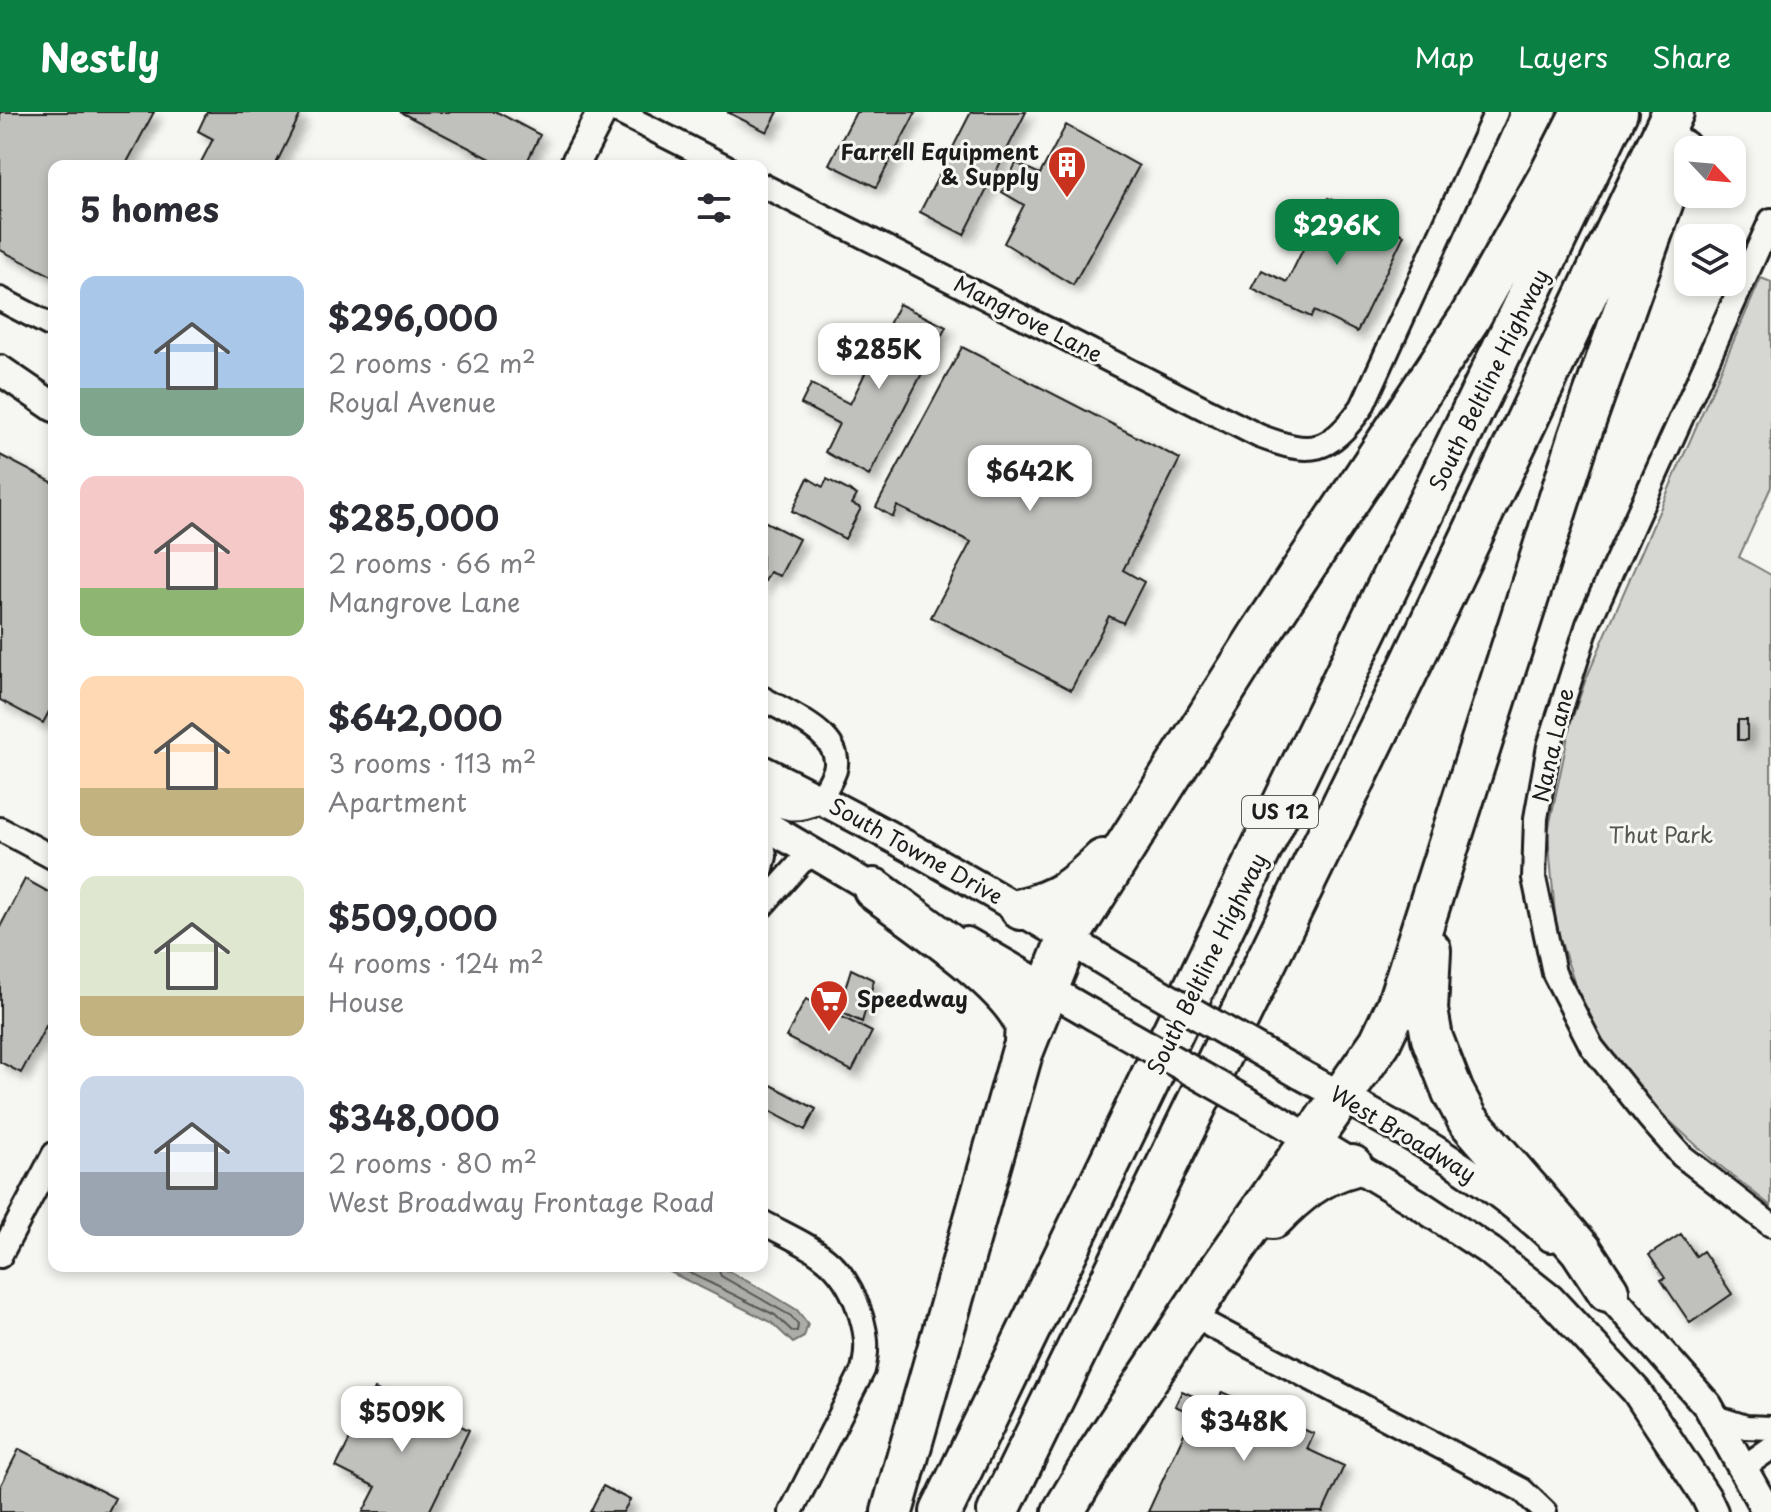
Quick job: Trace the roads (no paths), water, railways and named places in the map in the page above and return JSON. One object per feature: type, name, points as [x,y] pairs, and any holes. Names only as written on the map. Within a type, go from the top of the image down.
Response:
[{"type":"highway","points":[[892,1512],[1025,1043],[1068,938],[1260,634],[1469,319],[1582,112]]},
{"type":"highway","name":"South Beltline Highway","points":[[941,1512],[1617,112]]},
{"type":"highway","name":"US 12","points":[[998,1512],[1425,634],[1673,112]]},
{"type":"highway","points":[[1063,1512],[1212,1281],[1380,1042],[1397,1006],[1579,438],[1694,112]]},
{"type":"highway","points":[[1021,909],[1049,903],[1077,885],[1141,825]]},
{"type":"highway","points":[[874,889],[967,961],[1011,1002],[1026,1026],[1025,1043]]},
{"type":"highway","points":[[1436,889],[1427,1010],[1440,1064],[1468,1120],[1581,1250],[1608,1291]]},
{"type":"highway","points":[[1212,1281],[1280,1211],[1317,1179],[1333,1170],[1352,1166]]},
{"type":"street","points":[[577,160],[602,112]]},
{"type":"street","points":[[618,112],[713,160]]},
{"type":"street","name":"Mangrove Lane","points":[[768,188],[1248,430],[1288,447],[1308,448],[1328,443],[1343,433],[1362,407],[1496,112]]},
{"type":"street","name":"Nana Lane","points":[[1771,220],[1766,249],[1588,624],[1566,686],[1542,781],[1536,818],[1534,878],[1554,973],[1592,1047],[1682,1156],[1771,1225]]},
{"type":"street","points":[[0,299],[48,324]]},
{"type":"street","points":[[48,390],[0,370],[48,403]]},
{"type":"street","points":[[768,702],[827,737],[836,751],[836,768],[820,799],[790,807],[768,796]]},
{"type":"street","name":"South Towne Drive","points":[[768,773],[1021,909],[1068,938]]},
{"type":"street","points":[[768,827],[1275,1118],[1417,1203],[1491,1252],[1550,1299],[1636,1391],[1713,1512]]},
{"type":"street","points":[[0,829],[48,855]]},
{"type":"street","points":[[768,899],[801,862],[815,854]]},
{"type":"street","name":"West Broadway","points":[[1068,938],[1300,1074],[1417,1138],[1479,1178],[1546,1233],[1608,1291],[1715,1417],[1767,1512]]},
{"type":"street","points":[[0,1256],[48,1165]]},
{"type":"street","points":[[768,1225],[819,1252],[849,1282],[866,1332],[868,1352],[863,1370],[791,1512]]},
{"type":"street","points":[[1211,1326],[1522,1490],[1545,1512]]},
{"type":"street","points":[[1715,1417],[1746,1427],[1771,1428]]},
{"type":"street","points":[[1744,1467],[1771,1448]]},
{"type":"water","points":[[670,1272],[730,1272],[797,1310],[808,1324],[804,1337],[793,1343],[771,1322]]},
{"type":"place","name":"Farrell Equipment & Supply","points":[[1067,199]]},
{"type":"place","name":"Speedway","points":[[829,1033]]},
{"type":"park label","name":"Thut Park","points":[[1661,835]]}]
